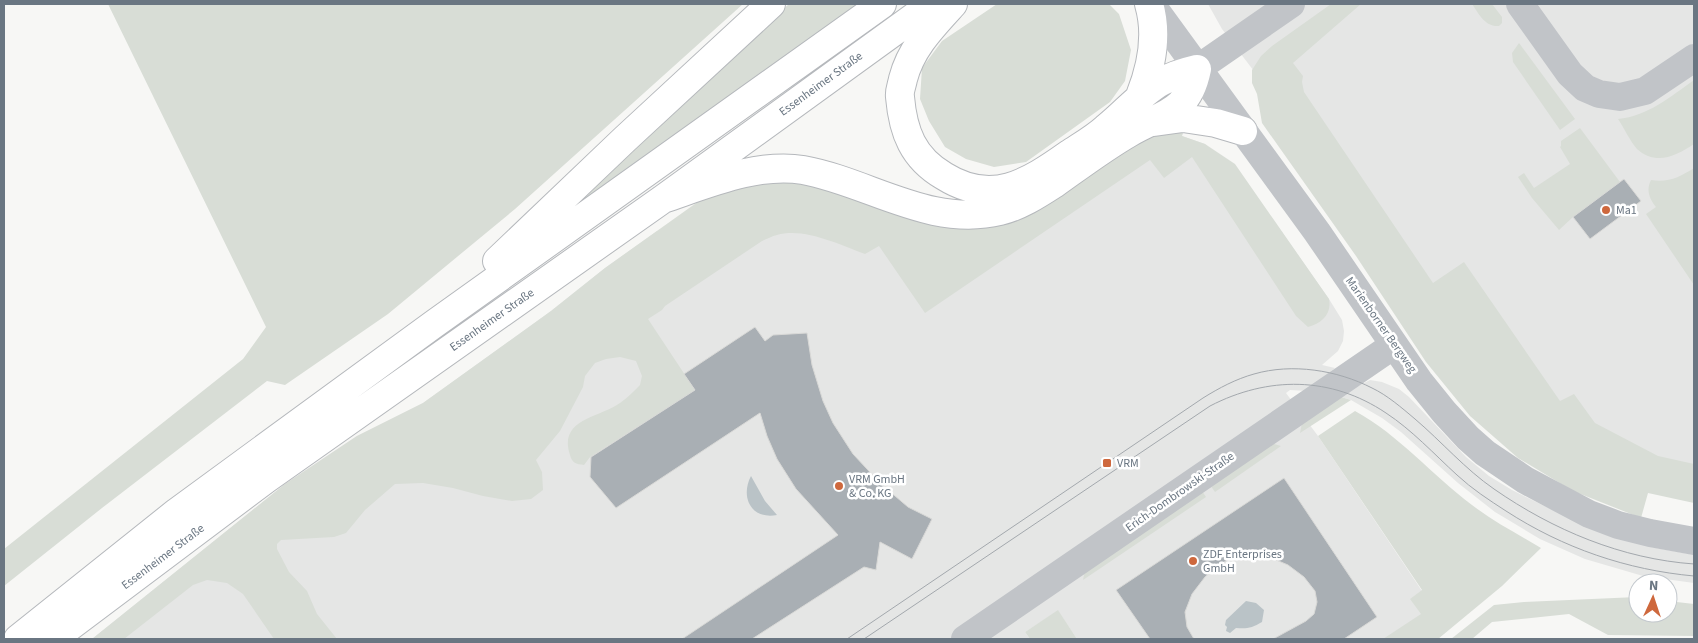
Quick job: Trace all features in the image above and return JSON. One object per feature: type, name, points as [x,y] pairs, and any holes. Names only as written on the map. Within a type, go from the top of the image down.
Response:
[{"type":"main road","points":[[434,324],[625,139],[771,4]]},
{"type":"main road","name":"Essenheimer Straße","points":[[18,639],[177,512],[434,324],[882,4]]},
{"type":"main road","name":"Essenheimer Straße","points":[[53,639],[266,479],[663,198],[932,4]]},
{"type":"main road","points":[[663,198],[760,169],[801,169],[839,179],[924,209],[950,215],[977,215],[1001,211],[1028,201],[1130,132],[1153,122],[1177,108],[1188,97],[1192,89],[1197,69],[1172,76],[1140,96],[1106,128],[1041,174],[1019,185],[997,190],[976,189],[954,182],[935,171],[920,156],[902,121],[899,94],[914,52],[926,34],[953,4]]},
{"type":"main road","points":[[1140,96],[1147,78],[1153,43],[1153,18],[1150,4]]},
{"type":"main road","points":[[1153,122],[1183,118],[1216,123],[1243,130]]},
{"type":"street","name":"Marienborner Bergweg","points":[[1150,4],[1316,232],[1394,345],[1438,404],[1468,438],[1485,453],[1525,480],[1589,514],[1618,525],[1665,537],[1694,541]]},
{"type":"street","points":[[1197,69],[1291,4]]},
{"type":"street","points":[[1520,4],[1570,74],[1585,88],[1599,94],[1620,97],[1645,91],[1694,58]]},
{"type":"street","name":"Erich-Dombrowski-Straße","points":[[966,639],[1394,345]]},
{"type":"shaded area","points":[[108,4],[743,4],[515,209],[388,314],[285,385],[267,381],[4,586],[4,549],[243,359],[266,327]]},
{"type":"shaded area","points":[[789,4],[860,4],[563,217],[559,212]]},
{"type":"shaded area","points":[[997,4],[1109,4],[1119,14],[1131,50],[1125,81],[1110,102],[1026,162],[994,167],[966,159],[945,147],[929,121],[920,99],[922,68],[942,41]]},
{"type":"shaded area","points":[[1208,4],[1694,4],[1694,491],[1539,416],[1269,91],[1222,29]]},
{"type":"shaded area","points":[[1331,4],[1361,4],[1293,63],[1303,76],[1304,92],[1433,283],[1464,262],[1560,401],[1574,394],[1595,423],[1658,456],[1694,464],[1694,503],[1648,493],[1641,518],[1573,491],[1518,458],[1470,416],[1426,362],[1356,256],[1262,123],[1257,94],[1252,83],[1252,70],[1261,56],[1272,46]]},
{"type":"shaded area","points":[[1472,4],[1492,4],[1502,17],[1502,23],[1499,26],[1494,26],[1486,22]]},
{"type":"shaded area","points":[[1519,43],[1575,119],[1560,130],[1513,62],[1512,53]]},
{"type":"shaded area","points":[[1694,80],[1694,144],[1673,155],[1659,158],[1651,157],[1637,149],[1618,119],[1649,110]]},
{"type":"shaded area","points":[[1184,128],[1182,136],[1205,144],[1252,190],[1342,320],[1343,341],[1338,351],[1322,365],[1335,368],[1307,391],[1290,390],[1286,393],[1318,436],[1422,591],[1428,639],[1077,639],[1058,611],[1025,632],[1030,639],[92,639],[285,484],[357,436],[423,403],[551,311],[605,268],[657,231],[925,218]]},
{"type":"shaded area","points":[[1184,128],[1182,136],[1205,144],[1235,164],[1329,299],[1329,309],[1325,317],[1318,323],[1308,327],[1296,316],[1192,157],[1164,178],[1150,160],[925,313],[879,246],[865,254],[810,235],[788,233],[775,235],[762,241],[648,319],[695,390],[590,457],[584,465],[575,463],[571,458],[568,443],[570,434],[575,427],[623,401],[640,385],[642,376],[636,361],[620,357],[595,363],[585,376],[583,387],[560,431],[536,460],[542,472],[543,490],[531,499],[512,501],[423,483],[395,484],[365,510],[346,533],[334,537],[281,540],[277,544],[277,549],[289,572],[307,591],[317,614],[337,639],[274,639],[243,594],[227,583],[207,580],[193,585],[124,639],[92,639],[285,484],[357,436],[423,403],[699,201],[732,186],[789,177],[925,218],[1123,143]]},
{"type":"shaded area","points":[[1580,128],[1620,182],[1573,217],[1559,230],[1532,198],[1518,177],[1524,173],[1534,188],[1570,164],[1560,147],[1561,141]]},
{"type":"shaded area","points":[[1694,168],[1694,285],[1646,214],[1656,207],[1649,194],[1651,180],[1663,181],[1674,178]]},
{"type":"shaded area","points":[[1370,380],[1382,382],[1399,389],[1409,397],[1466,457],[1489,476],[1512,490],[1579,523],[1612,536],[1651,547],[1694,555],[1694,583],[1678,581],[1678,573],[1633,573],[1585,559],[1540,539],[1495,512],[1382,418],[1351,400],[1338,396]]},
{"type":"shaded area","points":[[1338,396],[1351,400],[1300,433],[1303,418]]},
{"type":"shaded area","points":[[1355,411],[1401,443],[1480,511],[1541,548],[1502,586],[1438,639],[1383,639],[1421,614],[1410,599],[1422,590],[1318,436]]},
{"type":"shaded area","points":[[1267,442],[1281,446],[1215,492],[1208,482]]},
{"type":"shaded area","points":[[751,476],[765,501],[777,515],[768,516],[760,514],[750,505],[747,492]]},
{"type":"shaded area","points":[[1200,488],[1206,497],[1083,580],[1086,564]]},
{"type":"shaded area","points":[[1628,597],[1628,623],[1678,623],[1678,602],[1694,604],[1694,636],[1608,635],[1569,614],[1492,622],[1472,639],[1451,639],[1494,605]]},
{"type":"shaded area","points":[[1246,601],[1256,603],[1264,610],[1262,622],[1249,628],[1236,628],[1230,633],[1226,631],[1226,620]]},
{"type":"shaded area","points":[[1058,610],[1077,639],[1030,639],[1025,632]]},
{"type":"building","name":"Ma1","points":[[1624,179],[1641,201],[1590,239],[1573,217]]},
{"type":"building","name":"VRM GmbH & Co. KG","points":[[755,327],[765,341],[773,335],[807,333],[812,365],[823,401],[833,423],[853,454],[881,484],[908,507],[932,519],[912,559],[880,542],[876,570],[864,567],[752,639],[682,639],[838,535],[796,489],[777,459],[760,413],[616,508],[590,477],[591,457],[695,390],[684,374]]},
{"type":"building","name":"ZDF Enterprises GmbH","points":[[1284,478],[1377,617],[1344,639],[1273,639],[1306,621],[1314,614],[1317,602],[1315,591],[1304,577],[1288,565],[1269,557],[1233,557],[1219,565],[1205,577],[1192,594],[1185,612],[1187,627],[1194,639],[1150,639],[1116,590]]},
{"type":"tram line","points":[[847,639],[1203,398],[1247,376],[1284,369],[1314,370],[1329,373],[1358,382],[1378,391],[1415,419],[1483,481],[1517,504],[1564,529],[1615,549],[1667,561],[1694,564]]},
{"type":"tram line","points":[[864,639],[1210,406],[1254,389],[1277,385],[1299,384],[1321,387],[1343,392],[1365,401],[1405,427],[1481,494],[1506,511],[1550,536],[1620,563],[1644,569],[1694,576]]},
{"type":"place","name":"Ma1","points":[[1606,210]]},
{"type":"place","name":"VRM","points":[[1107,463]]},
{"type":"place","name":"VRM GmbH & Co. KG","points":[[839,486]]},
{"type":"place","name":"ZDF Enterprises GmbH","points":[[1193,561]]}]
